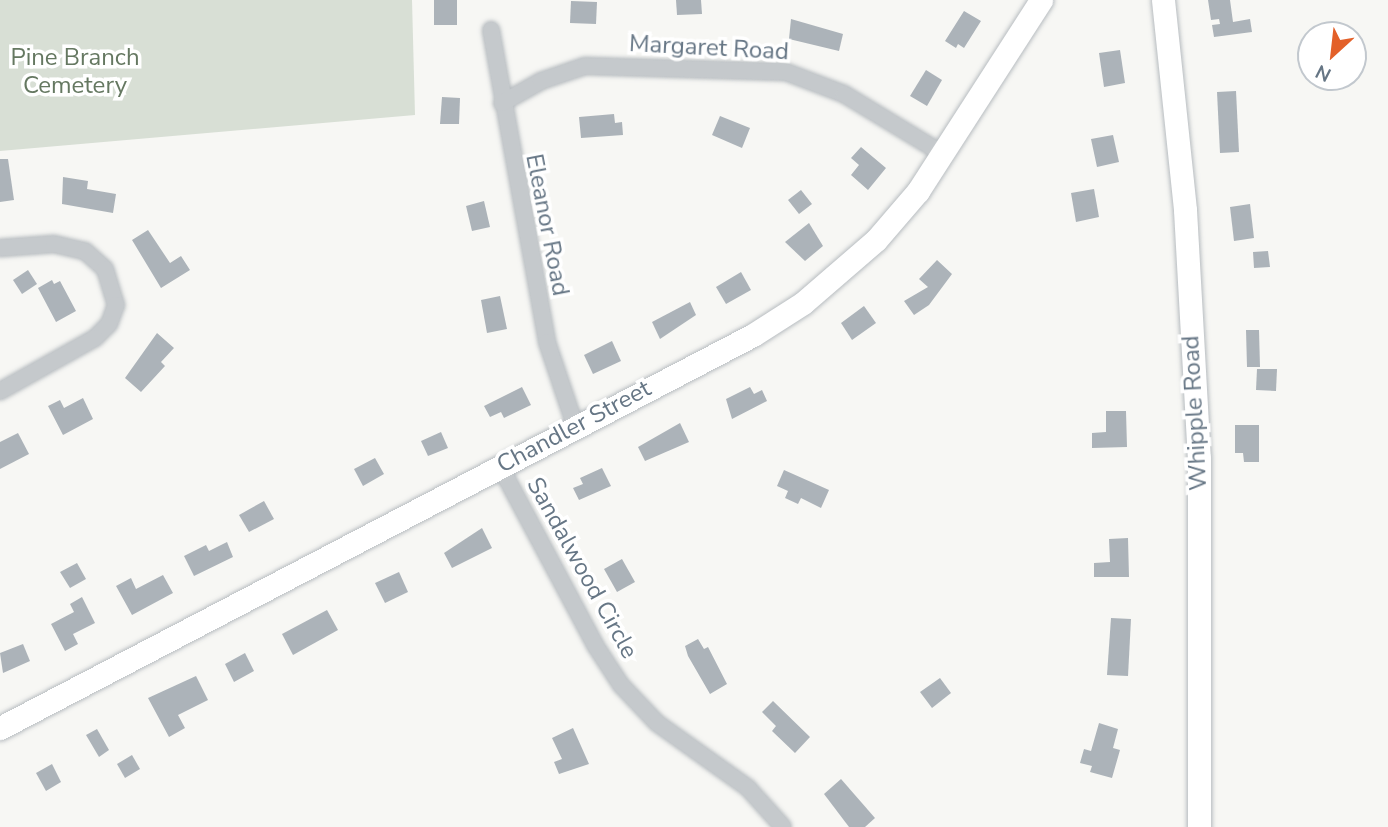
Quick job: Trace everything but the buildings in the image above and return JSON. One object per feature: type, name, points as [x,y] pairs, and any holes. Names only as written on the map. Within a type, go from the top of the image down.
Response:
[{"type":"main road","name":"Chandler Street","points":[[0,728],[575,425],[753,335],[803,303],[876,240],[943,154],[1041,0]]},
{"type":"main road","name":"Whipple Road","points":[[1163,0],[1185,210],[1199,458],[1199,827]]},
{"type":"street","name":"Eleanor Road","points":[[491,30],[547,342],[575,425]]},
{"type":"street","name":"Margaret Road","points":[[502,103],[541,81],[585,66],[786,72],[844,94],[943,154]]},
{"type":"street","points":[[0,248],[54,244],[85,251],[105,269],[116,305],[109,324],[95,338],[0,391]]},
{"type":"street","name":"Sandalwood Circle","points":[[500,466],[594,645],[621,685],[664,729],[748,788],[783,827]]},
{"type":"green space","name":"Pine Branch Cemetery","points":[[0,0],[412,0],[415,115],[0,151]]}]
